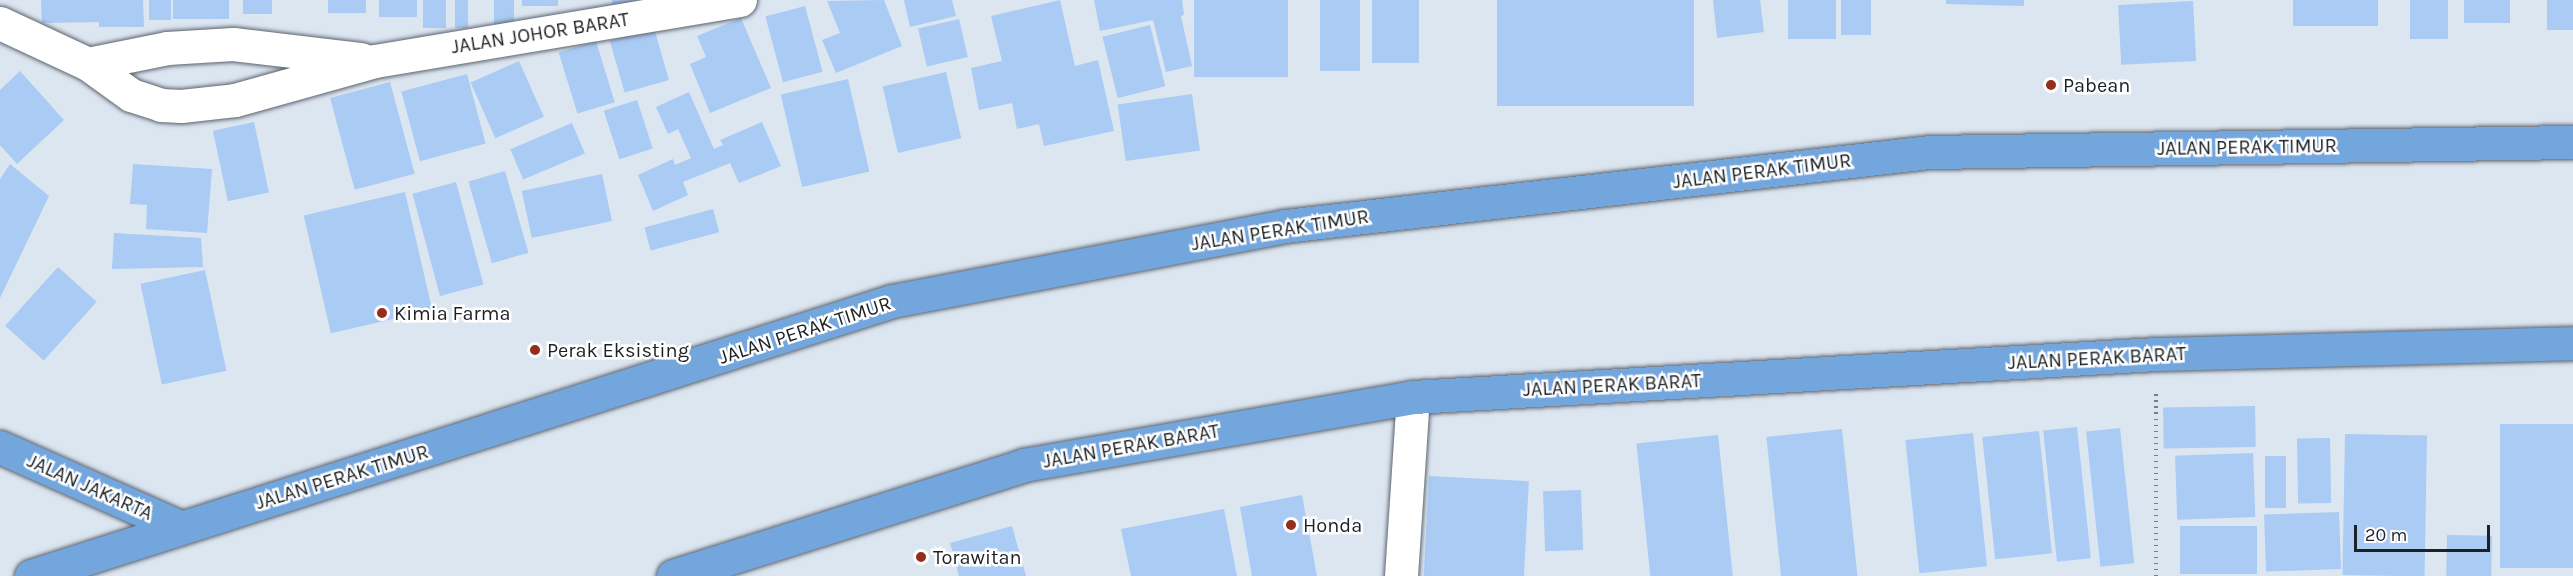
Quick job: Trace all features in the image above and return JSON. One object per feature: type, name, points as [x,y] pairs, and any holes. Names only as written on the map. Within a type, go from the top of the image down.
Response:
[{"type":"highway","name":"JALAN PERAK TIMUR","points":[[31,576],[892,301],[1285,226],[1929,152],[2573,142]]},
{"type":"highway","name":"JALAN PERAK BARAT","points":[[673,576],[1024,465],[1413,397],[2156,354],[2573,343]]},
{"type":"highway","name":"JALAN JAKARTA","points":[[0,447],[180,527]]},
{"type":"street","name":"JALAN JOHOR BARAT","points":[[0,23],[88,64],[138,98],[161,105],[182,106],[235,100],[375,61],[740,0]]},
{"type":"street","name":"JALAN JOHOR BARAT","points":[[88,64],[167,48],[233,44],[375,61]]},
{"type":"street","points":[[1401,576],[1413,397]]},
{"type":"path","points":[[2156,354],[2156,576]]},
{"type":"building","points":[[41,0],[143,0],[144,27],[99,27],[99,22],[42,23]]},
{"type":"building","points":[[149,0],[171,0],[171,20],[149,20]]},
{"type":"building","points":[[173,0],[229,0],[229,19],[173,19]]},
{"type":"building","points":[[243,0],[272,0],[272,14],[243,14]]},
{"type":"building","points":[[328,0],[366,0],[366,13],[328,13]]},
{"type":"building","points":[[379,0],[417,0],[417,17],[379,17]]},
{"type":"building","points":[[423,0],[446,0],[446,28],[423,28]]},
{"type":"building","points":[[455,0],[468,0],[468,28],[455,28]]},
{"type":"building","points":[[494,0],[514,0],[514,25],[494,25]]},
{"type":"building","points":[[522,0],[558,0],[558,6],[522,6]]},
{"type":"building","points":[[612,0],[648,0],[612,7]]},
{"type":"building","points":[[884,0],[902,46],[836,73],[822,40],[840,33],[827,1]]},
{"type":"building","points":[[904,0],[952,0],[956,16],[910,27]]},
{"type":"building","points":[[1060,0],[1075,66],[1098,60],[1114,131],[1044,146],[1039,124],[1017,129],[1012,103],[979,110],[971,68],[1002,61],[991,16]]},
{"type":"building","points":[[1094,0],[1182,0],[1184,15],[1181,16],[1192,66],[1166,72],[1153,20],[1100,31]]},
{"type":"building","points":[[1194,0],[1288,0],[1288,77],[1194,77]]},
{"type":"building","points":[[1320,0],[1360,0],[1360,71],[1320,71]]},
{"type":"building","points":[[1372,0],[1419,0],[1419,63],[1372,63]]},
{"type":"building","points":[[1497,0],[1694,0],[1694,106],[1497,106]]},
{"type":"building","points":[[1713,0],[1760,0],[1764,32],[1717,38]]},
{"type":"building","points":[[1788,0],[1836,0],[1836,39],[1788,39]]},
{"type":"building","points":[[1841,0],[1871,0],[1871,35],[1841,35]]},
{"type":"building","points":[[1946,0],[2024,0],[2024,6],[1946,4]]},
{"type":"building","points":[[2293,0],[2378,0],[2378,26],[2293,26]]},
{"type":"building","points":[[2410,0],[2448,0],[2448,39],[2410,39]]},
{"type":"building","points":[[2464,0],[2510,0],[2510,23],[2464,23]]},
{"type":"building","points":[[2547,0],[2573,0],[2573,30],[2547,30]]},
{"type":"building","points":[[2193,1],[2196,61],[2121,65],[2118,5]]},
{"type":"building","points":[[805,6],[823,72],[783,82],[765,17]]},
{"type":"building","points":[[741,18],[771,88],[710,113],[690,64],[706,57],[697,36]]},
{"type":"building","points":[[959,19],[968,57],[927,66],[918,28]]},
{"type":"building","points":[[1150,25],[1165,86],[1118,98],[1102,37]]},
{"type":"building","points":[[654,28],[669,80],[625,93],[610,41]]},
{"type":"building","points":[[596,41],[615,102],[577,114],[559,52]]},
{"type":"building","points":[[519,61],[544,117],[495,138],[471,83]]},
{"type":"building","points":[[20,71],[64,120],[17,164],[0,145],[0,90]]},
{"type":"building","points":[[946,72],[961,138],[898,153],[883,87]]},
{"type":"building","points":[[467,74],[486,144],[420,161],[401,92]]},
{"type":"building","points":[[848,79],[869,172],[802,187],[781,95]]},
{"type":"building","points":[[390,82],[415,174],[355,190],[330,98]]},
{"type":"building","points":[[689,92],[714,149],[723,145],[720,140],[762,122],[781,166],[739,183],[730,163],[683,182],[688,195],[653,211],[638,175],[673,159],[675,165],[691,158],[678,129],[668,134],[656,107]]},
{"type":"building","points":[[1192,94],[1200,150],[1126,161],[1118,104]]},
{"type":"building","points":[[637,100],[653,149],[619,159],[604,111]]},
{"type":"building","points":[[254,122],[269,192],[228,201],[213,131]]},
{"type":"building","points":[[572,123],[585,153],[523,180],[510,149]]},
{"type":"building","points":[[10,164],[49,196],[0,298],[0,179]]},
{"type":"building","points":[[133,164],[212,169],[207,233],[146,229],[147,205],[130,204]]},
{"type":"building","points":[[505,171],[528,253],[492,263],[468,181]]},
{"type":"building","points":[[602,174],[612,221],[532,238],[522,191]]},
{"type":"building","points":[[456,182],[483,284],[440,296],[413,194]]},
{"type":"building","points":[[405,192],[432,310],[331,333],[304,215]]},
{"type":"building","points":[[713,209],[719,232],[651,251],[644,227]]},
{"type":"building","points":[[114,233],[201,238],[203,267],[112,269]]},
{"type":"building","points":[[58,267],[97,302],[44,361],[5,326]]},
{"type":"building","points":[[205,270],[226,371],[162,384],[140,284]]},
{"type":"building","points":[[2255,406],[2256,447],[2164,449],[2163,408]]},
{"type":"building","points":[[2500,424],[2573,424],[2573,568],[2500,568]]},
{"type":"building","points":[[2077,427],[2091,558],[2057,562],[2043,431]]},
{"type":"building","points":[[2120,428],[2134,563],[2100,567],[2086,432]]},
{"type":"building","points":[[1842,429],[1857,576],[1781,576],[1766,437]]},
{"type":"building","points":[[2039,431],[2052,553],[1995,559],[1982,437]]},
{"type":"building","points":[[1973,433],[1987,566],[1919,573],[1905,440]]},
{"type":"building","points":[[2345,434],[2427,435],[2425,576],[2343,575]]},
{"type":"building","points":[[1718,435],[1733,576],[1650,576],[1636,444]]},
{"type":"building","points":[[2330,438],[2331,503],[2298,504],[2297,439]]},
{"type":"building","points":[[2253,453],[2255,517],[2177,520],[2175,456]]},
{"type":"building","points":[[2265,456],[2286,456],[2286,508],[2265,508]]},
{"type":"building","points":[[1429,476],[1529,481],[1524,576],[1424,576]]},
{"type":"building","points":[[1581,490],[1583,550],[1545,551],[1543,491]]},
{"type":"building","points":[[1302,495],[1317,576],[1252,576],[1240,507]]},
{"type":"building","points":[[1224,509],[1237,576],[1131,576],[1121,529]]},
{"type":"building","points":[[2339,512],[2341,569],[2266,572],[2264,515]]},
{"type":"building","points":[[1012,526],[1026,576],[959,576],[950,543]]},
{"type":"building","points":[[2180,526],[2257,526],[2257,574],[2180,574]]},
{"type":"building","points":[[2447,535],[2492,536],[2491,576],[2446,576]]},
{"type":"place","name":"Pabean","points":[[2051,85]]},
{"type":"place","name":"Kimia Farma","points":[[382,313]]},
{"type":"place","name":"Perak Eksisting","points":[[535,350]]},
{"type":"place","name":"Honda","points":[[1291,525]]},
{"type":"place","name":"Torawitan","points":[[921,557]]}]
